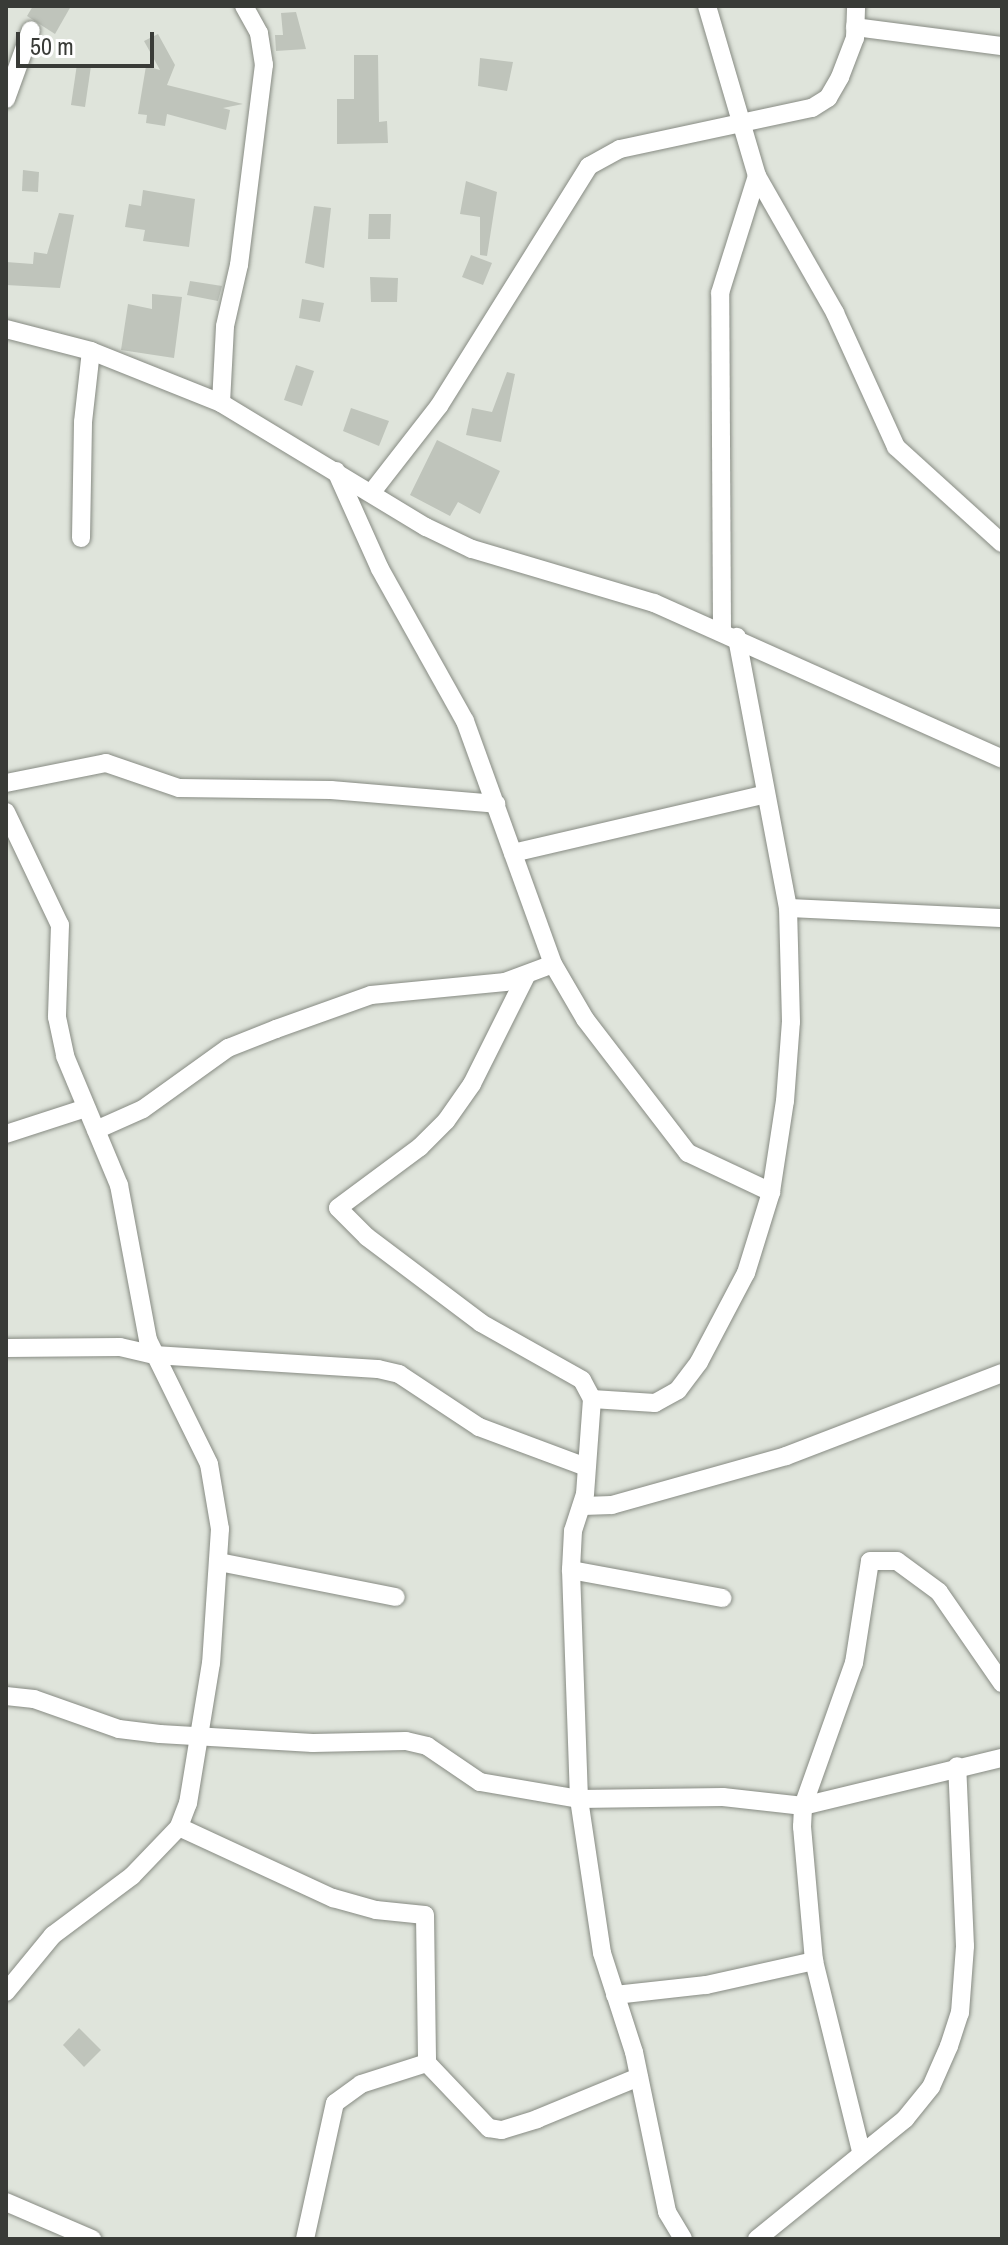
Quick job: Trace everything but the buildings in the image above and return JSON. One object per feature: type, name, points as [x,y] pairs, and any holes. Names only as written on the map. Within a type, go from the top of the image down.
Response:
[{"type":"street","points":[[221,403],[225,326],[239,265],[264,65],[259,33],[244,6]]},
{"type":"street","points":[[707,6],[740,127],[757,176],[835,313],[896,447],[1002,543]]},
{"type":"street","points":[[372,492],[439,406],[589,166],[620,149],[740,127],[812,108],[828,98],[855,27],[856,6]]},
{"type":"street","points":[[855,27],[1002,46]]},
{"type":"street","points":[[6,99],[31,30]]},
{"type":"street","points":[[592,1399],[655,1403],[678,1390],[722,1325],[746,1273],[771,1192],[791,1022],[788,908],[763,795],[741,671],[729,634],[720,293],[757,176]]},
{"type":"street","points":[[6,329],[91,351],[221,403],[472,549],[654,603],[765,650],[1002,759]]},
{"type":"street","points":[[81,538],[83,422],[91,351]]},
{"type":"street","points":[[334,468],[380,569],[465,721],[553,964],[631,1086],[688,1153],[771,1192]]},
{"type":"street","points":[[741,671],[765,650]]},
{"type":"street","points":[[6,783],[106,763],[179,788],[331,790],[496,804]]},
{"type":"street","points":[[513,853],[763,795]]},
{"type":"street","points":[[6,1992],[53,1935],[132,1876],[179,1827],[188,1803],[195,1737],[211,1663],[219,1562],[219,1501],[209,1464],[154,1355],[119,1185],[65,1056],[57,1017],[60,925],[7,818]]},
{"type":"street","points":[[788,908],[1002,918]]},
{"type":"street","points":[[96,1130],[143,1109],[228,1048],[325,1011],[371,995],[526,976],[553,964]]},
{"type":"street","points":[[526,976],[472,1084],[446,1121],[420,1147],[338,1208],[367,1237],[481,1323],[582,1380],[592,1399],[583,1506],[573,1531],[571,1570],[579,1799],[592,1904],[639,2077],[652,2158],[667,2212],[683,2239]]},
{"type":"street","points":[[6,1134],[86,1108]]},
{"type":"street","points":[[6,1348],[120,1347],[154,1355],[389,1371],[479,1427],[586,1467]]},
{"type":"street","points":[[583,1506],[612,1505],[786,1456],[1002,1373]]},
{"type":"street","points":[[861,2151],[814,1961],[806,1903],[803,1806],[854,1663],[870,1561],[897,1561],[939,1592],[1002,1683]]},
{"type":"street","points":[[219,1562],[396,1597]]},
{"type":"street","points":[[571,1570],[722,1598]]},
{"type":"street","points":[[6,1696],[34,1699],[119,1729],[195,1737],[313,1743],[406,1741],[427,1746],[480,1782],[579,1799],[723,1797],[803,1806],[957,1766],[1002,1758]]},
{"type":"street","points":[[757,2239],[861,2151],[905,2119],[931,2087],[960,2013],[965,1946],[957,1766]]},
{"type":"street","points":[[179,1827],[333,1898],[376,1910],[425,1915],[427,2063],[480,2122],[502,2130],[639,2077]]},
{"type":"street","points":[[615,1995],[706,1985],[814,1961]]},
{"type":"street","points":[[305,2239],[335,2103],[361,2084],[427,2063]]},
{"type":"street","points":[[6,2202],[92,2239]]}]
